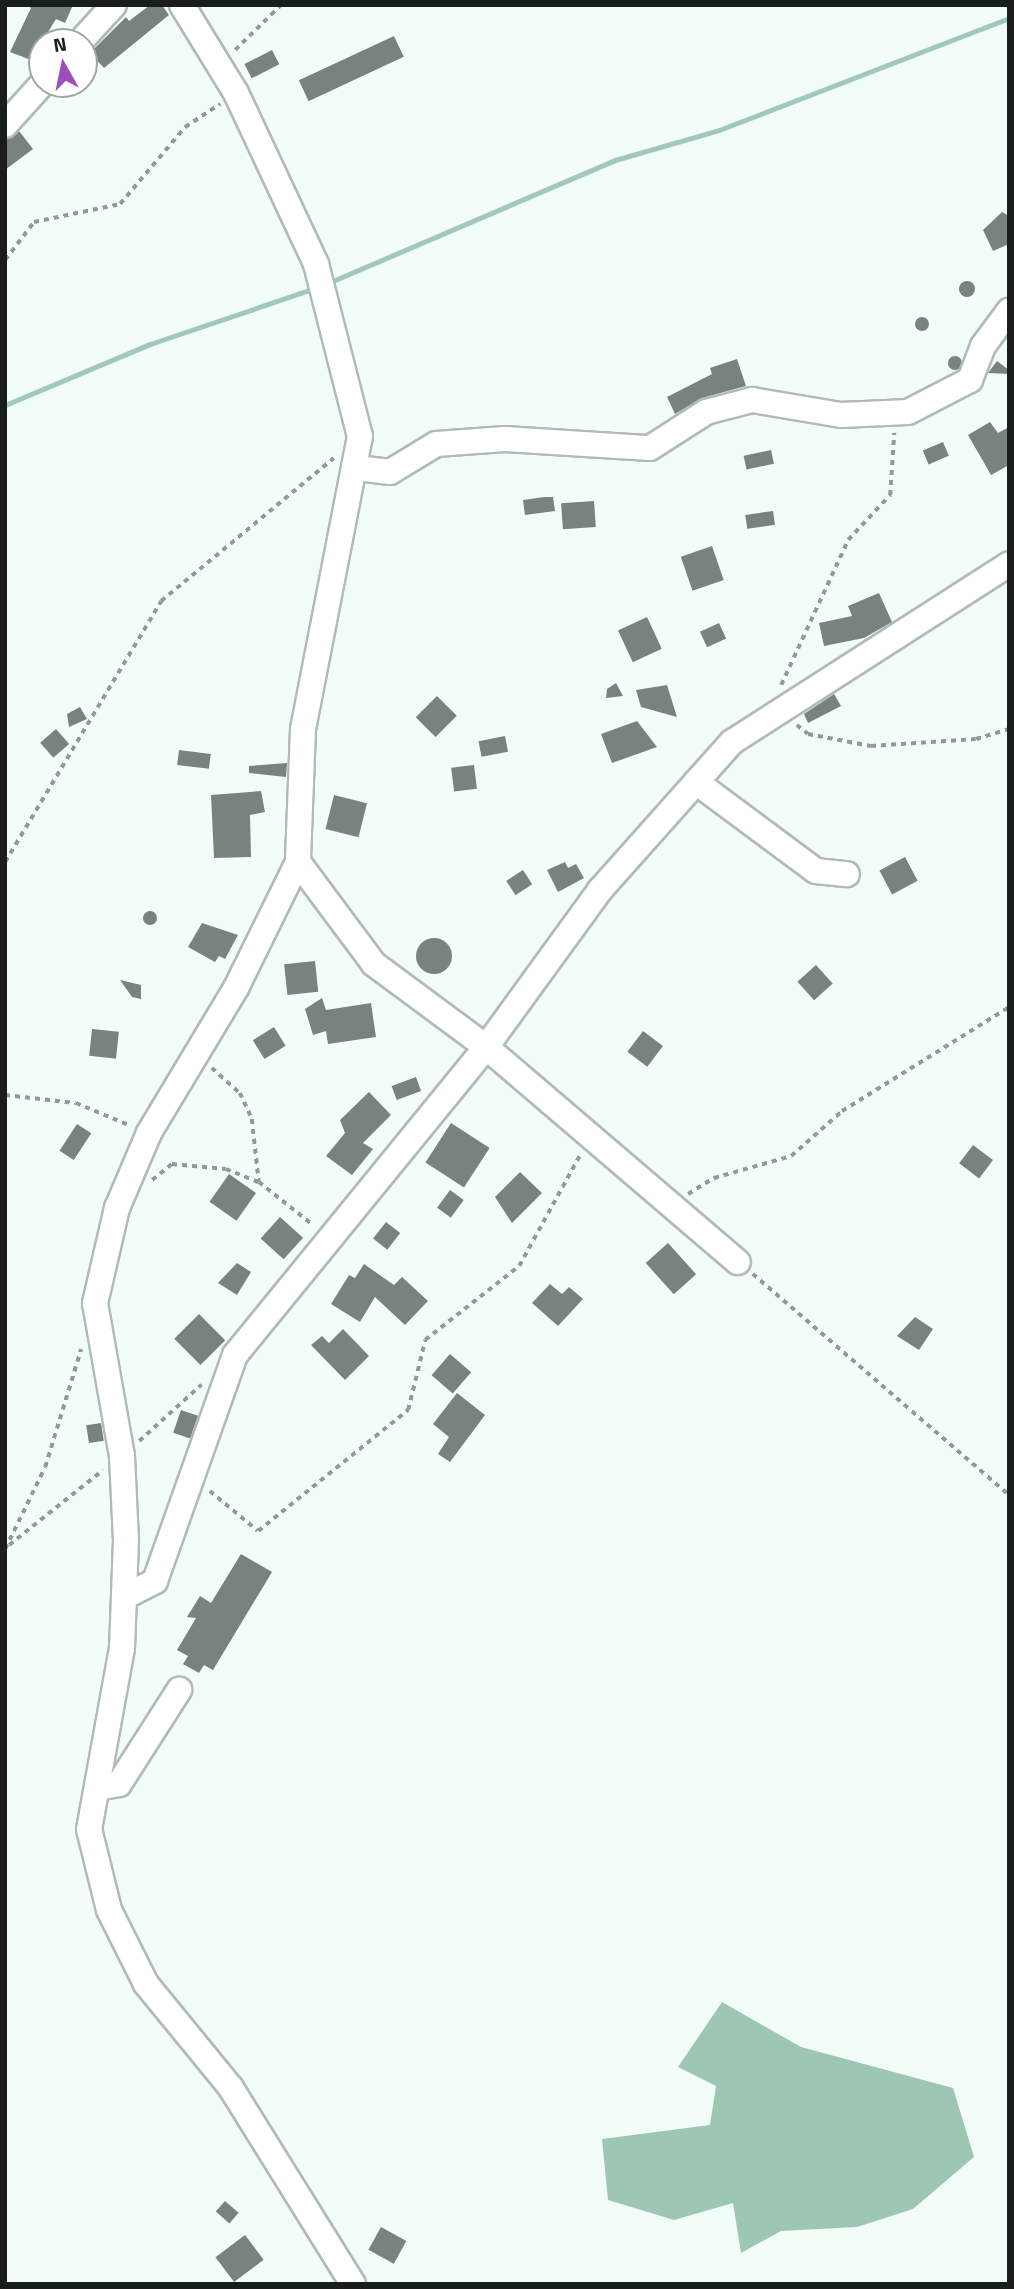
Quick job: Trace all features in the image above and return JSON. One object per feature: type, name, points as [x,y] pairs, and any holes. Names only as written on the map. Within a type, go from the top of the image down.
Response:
[{"type":"street","points":[[93,28],[114,5]]},
{"type":"street","points":[[182,5],[236,93],[316,264],[328,295],[360,436],[357,468],[303,729],[299,862],[197,1054],[149,1133],[117,1208],[95,1303],[122,1456],[124,1597],[122,1648],[89,1829],[93,1867],[146,1984],[231,2088],[353,2284]]},
{"type":"street","points":[[5,125],[29,98]]},
{"type":"street","points":[[357,468],[390,472],[436,444],[505,439],[650,448],[706,412],[752,400],[841,415],[897,410],[908,412],[970,380],[982,345],[1009,311]]},
{"type":"street","points":[[124,1597],[155,1581],[235,1355],[486,1047],[600,890],[732,742],[1009,564]]},
{"type":"street","points":[[696,782],[816,871],[848,874]]},
{"type":"street","points":[[299,862],[374,964],[486,1047],[667,1206],[738,1262]]},
{"type":"street","points":[[97,1788],[119,1784],[179,1690]]},
{"type":"path","points":[[217,65],[281,5]]},
{"type":"path","points":[[5,260],[34,222],[120,204],[185,127],[236,93]]},
{"type":"path","points":[[897,410],[890,495],[848,540],[782,680],[779,712],[808,734],[871,746],[976,739],[1009,729]]},
{"type":"path","points":[[5,862],[161,601],[360,436]]},
{"type":"path","points":[[667,1206],[714,1178],[791,1156],[842,1111],[1009,1007]]},
{"type":"path","points":[[197,1054],[240,1093],[252,1119],[259,1182]]},
{"type":"path","points":[[5,1095],[76,1103],[149,1133]]},
{"type":"path","points":[[194,1469],[212,1494],[258,1531],[408,1410],[425,1340],[519,1266],[589,1138]]},
{"type":"path","points":[[117,1208],[172,1164],[226,1169],[259,1182],[331,1239]]},
{"type":"path","points":[[738,1262],[1009,1495]]},
{"type":"path","points":[[5,1549],[45,1467],[83,1341]]},
{"type":"green space","points":[[722,2002],[801,2047],[953,2088],[974,2157],[913,2209],[857,2227],[781,2231],[741,2253],[733,2203],[674,2220],[608,2200],[602,2139],[710,2125],[716,2086],[678,2067]]},
{"type":"building","points":[[26,5],[73,5],[65,23],[56,19],[51,28],[28,28],[28,59],[10,52],[31,8]]},
{"type":"building","points":[[150,5],[162,5],[169,15],[104,68],[98,62],[98,45],[126,17],[129,21]]},
{"type":"building","points":[[394,36],[404,57],[309,101],[299,80]]},
{"type":"building","points":[[272,50],[279,64],[252,78],[244,64]]},
{"type":"building","points":[[19,131],[33,149],[5,170],[5,139]]},
{"type":"building","points":[[1002,212],[1009,216],[1009,244],[993,251],[983,230]]},
{"type":"building","points":[[967,281],[975,289],[967,297],[959,289]]},
{"type":"building","points":[[919,317],[925,317],[929,324],[925,331],[919,331],[915,327],[915,321]]},
{"type":"building","points":[[955,356],[960,358],[960,368],[955,370],[950,368],[948,363],[950,358]]},
{"type":"building","points":[[737,359],[746,386],[702,398],[675,414],[667,397],[712,374],[710,368]]},
{"type":"building","points":[[997,361],[1009,370],[1009,374],[988,373]]},
{"type":"building","points":[[990,422],[998,433],[1009,427],[1009,465],[991,475],[968,435]]},
{"type":"building","points":[[943,442],[949,456],[929,464],[923,451]]},
{"type":"building","points":[[771,450],[774,464],[747,470],[744,456]]},
{"type":"building","points":[[553,497],[555,511],[525,515],[523,500]]},
{"type":"building","points":[[594,501],[596,527],[563,529],[561,503]]},
{"type":"building","points":[[773,511],[775,525],[747,529],[745,515]]},
{"type":"building","points":[[712,546],[724,580],[693,591],[681,557]]},
{"type":"building","points":[[879,593],[892,622],[864,638],[824,646],[819,623],[852,616],[848,606]]},
{"type":"building","points":[[647,617],[662,649],[633,662],[618,631]]},
{"type":"building","points":[[719,623],[726,638],[707,647],[700,632]]},
{"type":"building","points":[[616,683],[623,696],[606,698],[607,689]]},
{"type":"building","points":[[667,685],[677,717],[641,707],[636,690]]},
{"type":"building","points":[[834,694],[841,706],[808,723],[804,714]]},
{"type":"building","points":[[437,696],[457,716],[436,737],[416,717]]},
{"type":"building","points":[[80,707],[87,719],[69,727],[67,714]]},
{"type":"building","points":[[637,721],[657,747],[612,763],[601,734]]},
{"type":"building","points":[[56,729],[69,744],[53,758],[40,743]]},
{"type":"building","points":[[505,736],[508,752],[482,757],[478,741]]},
{"type":"building","points":[[179,750],[211,754],[209,769],[177,765]]},
{"type":"building","points":[[287,763],[286,777],[249,773],[249,766]]},
{"type":"building","points":[[474,765],[477,789],[454,792],[451,768]]},
{"type":"building","points":[[261,791],[265,812],[250,815],[251,857],[214,858],[211,795]]},
{"type":"building","points":[[334,795],[367,803],[359,837],[326,829]]},
{"type":"building","points":[[905,857],[918,881],[892,894],[879,871]]},
{"type":"building","points":[[565,862],[568,868],[576,864],[584,878],[558,892],[547,870]]},
{"type":"building","points":[[523,870],[532,884],[515,895],[506,881]]},
{"type":"building","points":[[147,911],[153,911],[157,918],[153,925],[147,925],[143,921],[143,915]]},
{"type":"building","points":[[202,923],[238,935],[225,959],[219,956],[215,962],[188,947]]},
{"type":"building","points":[[434,938],[446,944],[452,956],[446,968],[434,974],[422,968],[416,956],[422,944]]},
{"type":"building","points":[[315,961],[318,992],[287,995],[284,964]]},
{"type":"building","points":[[816,965],[833,984],[814,1000],[797,982]]},
{"type":"building","points":[[120,980],[141,985],[141,999],[132,997]]},
{"type":"building","points":[[322,998],[326,1010],[371,1003],[376,1037],[328,1044],[326,1031],[313,1035],[305,1009]]},
{"type":"building","points":[[274,1027],[286,1046],[264,1059],[253,1040]]},
{"type":"building","points":[[92,1029],[119,1032],[116,1059],[89,1056]]},
{"type":"building","points":[[643,1031],[663,1046],[647,1067],[627,1052]]},
{"type":"building","points":[[416,1077],[421,1091],[397,1100],[392,1086]]},
{"type":"building","points":[[369,1092],[391,1115],[363,1143],[373,1149],[352,1175],[326,1156],[345,1133],[340,1120]]},
{"type":"building","points":[[451,1123],[490,1148],[464,1187],[425,1162]]},
{"type":"building","points":[[77,1124],[91,1133],[74,1160],[60,1151]]},
{"type":"building","points":[[973,1145],[993,1160],[979,1178],[959,1163]]},
{"type":"building","points":[[520,1172],[542,1193],[512,1223],[495,1197]]},
{"type":"building","points":[[229,1174],[256,1193],[237,1221],[209,1202]]},
{"type":"building","points":[[450,1190],[464,1200],[451,1218],[437,1208]]},
{"type":"building","points":[[280,1217],[303,1238],[284,1259],[261,1239]]},
{"type":"building","points":[[386,1222],[400,1233],[387,1250],[373,1239]]},
{"type":"building","points":[[668,1243],[696,1274],[674,1294],[646,1263]]},
{"type":"building","points":[[237,1263],[251,1272],[237,1295],[218,1283]]},
{"type":"building","points":[[364,1264],[394,1285],[402,1277],[428,1301],[405,1325],[375,1297],[360,1322],[331,1304],[349,1275],[355,1278]]},
{"type":"building","points":[[550,1284],[562,1294],[569,1287],[583,1299],[558,1326],[532,1303]]},
{"type":"building","points":[[199,1314],[225,1340],[200,1365],[174,1339]]},
{"type":"building","points":[[915,1317],[933,1329],[919,1350],[897,1336]]},
{"type":"building","points":[[343,1329],[369,1356],[345,1380],[311,1345],[322,1336],[329,1343]]},
{"type":"building","points":[[450,1354],[471,1372],[453,1394],[432,1375]]},
{"type":"building","points":[[457,1393],[485,1415],[450,1462],[438,1454],[449,1437],[433,1424]]},
{"type":"building","points":[[181,1410],[198,1416],[190,1439],[173,1433]]},
{"type":"building","points":[[101,1423],[104,1441],[89,1443],[86,1425]]},
{"type":"building","points":[[241,1554],[272,1572],[213,1670],[204,1665],[199,1673],[183,1664],[188,1656],[177,1650],[196,1618],[187,1617],[200,1596],[211,1603]]},
{"type":"building","points":[[225,2201],[239,2213],[229,2223],[216,2212]]},
{"type":"building","points":[[381,2227],[406,2241],[394,2264],[368,2250]]},
{"type":"building","points":[[245,2235],[264,2260],[234,2282],[215,2257]]},
{"type":"waterway","points":[[328,283],[615,160],[719,130],[1009,18]]},
{"type":"waterway","points":[[5,405],[150,344],[315,288]]}]
